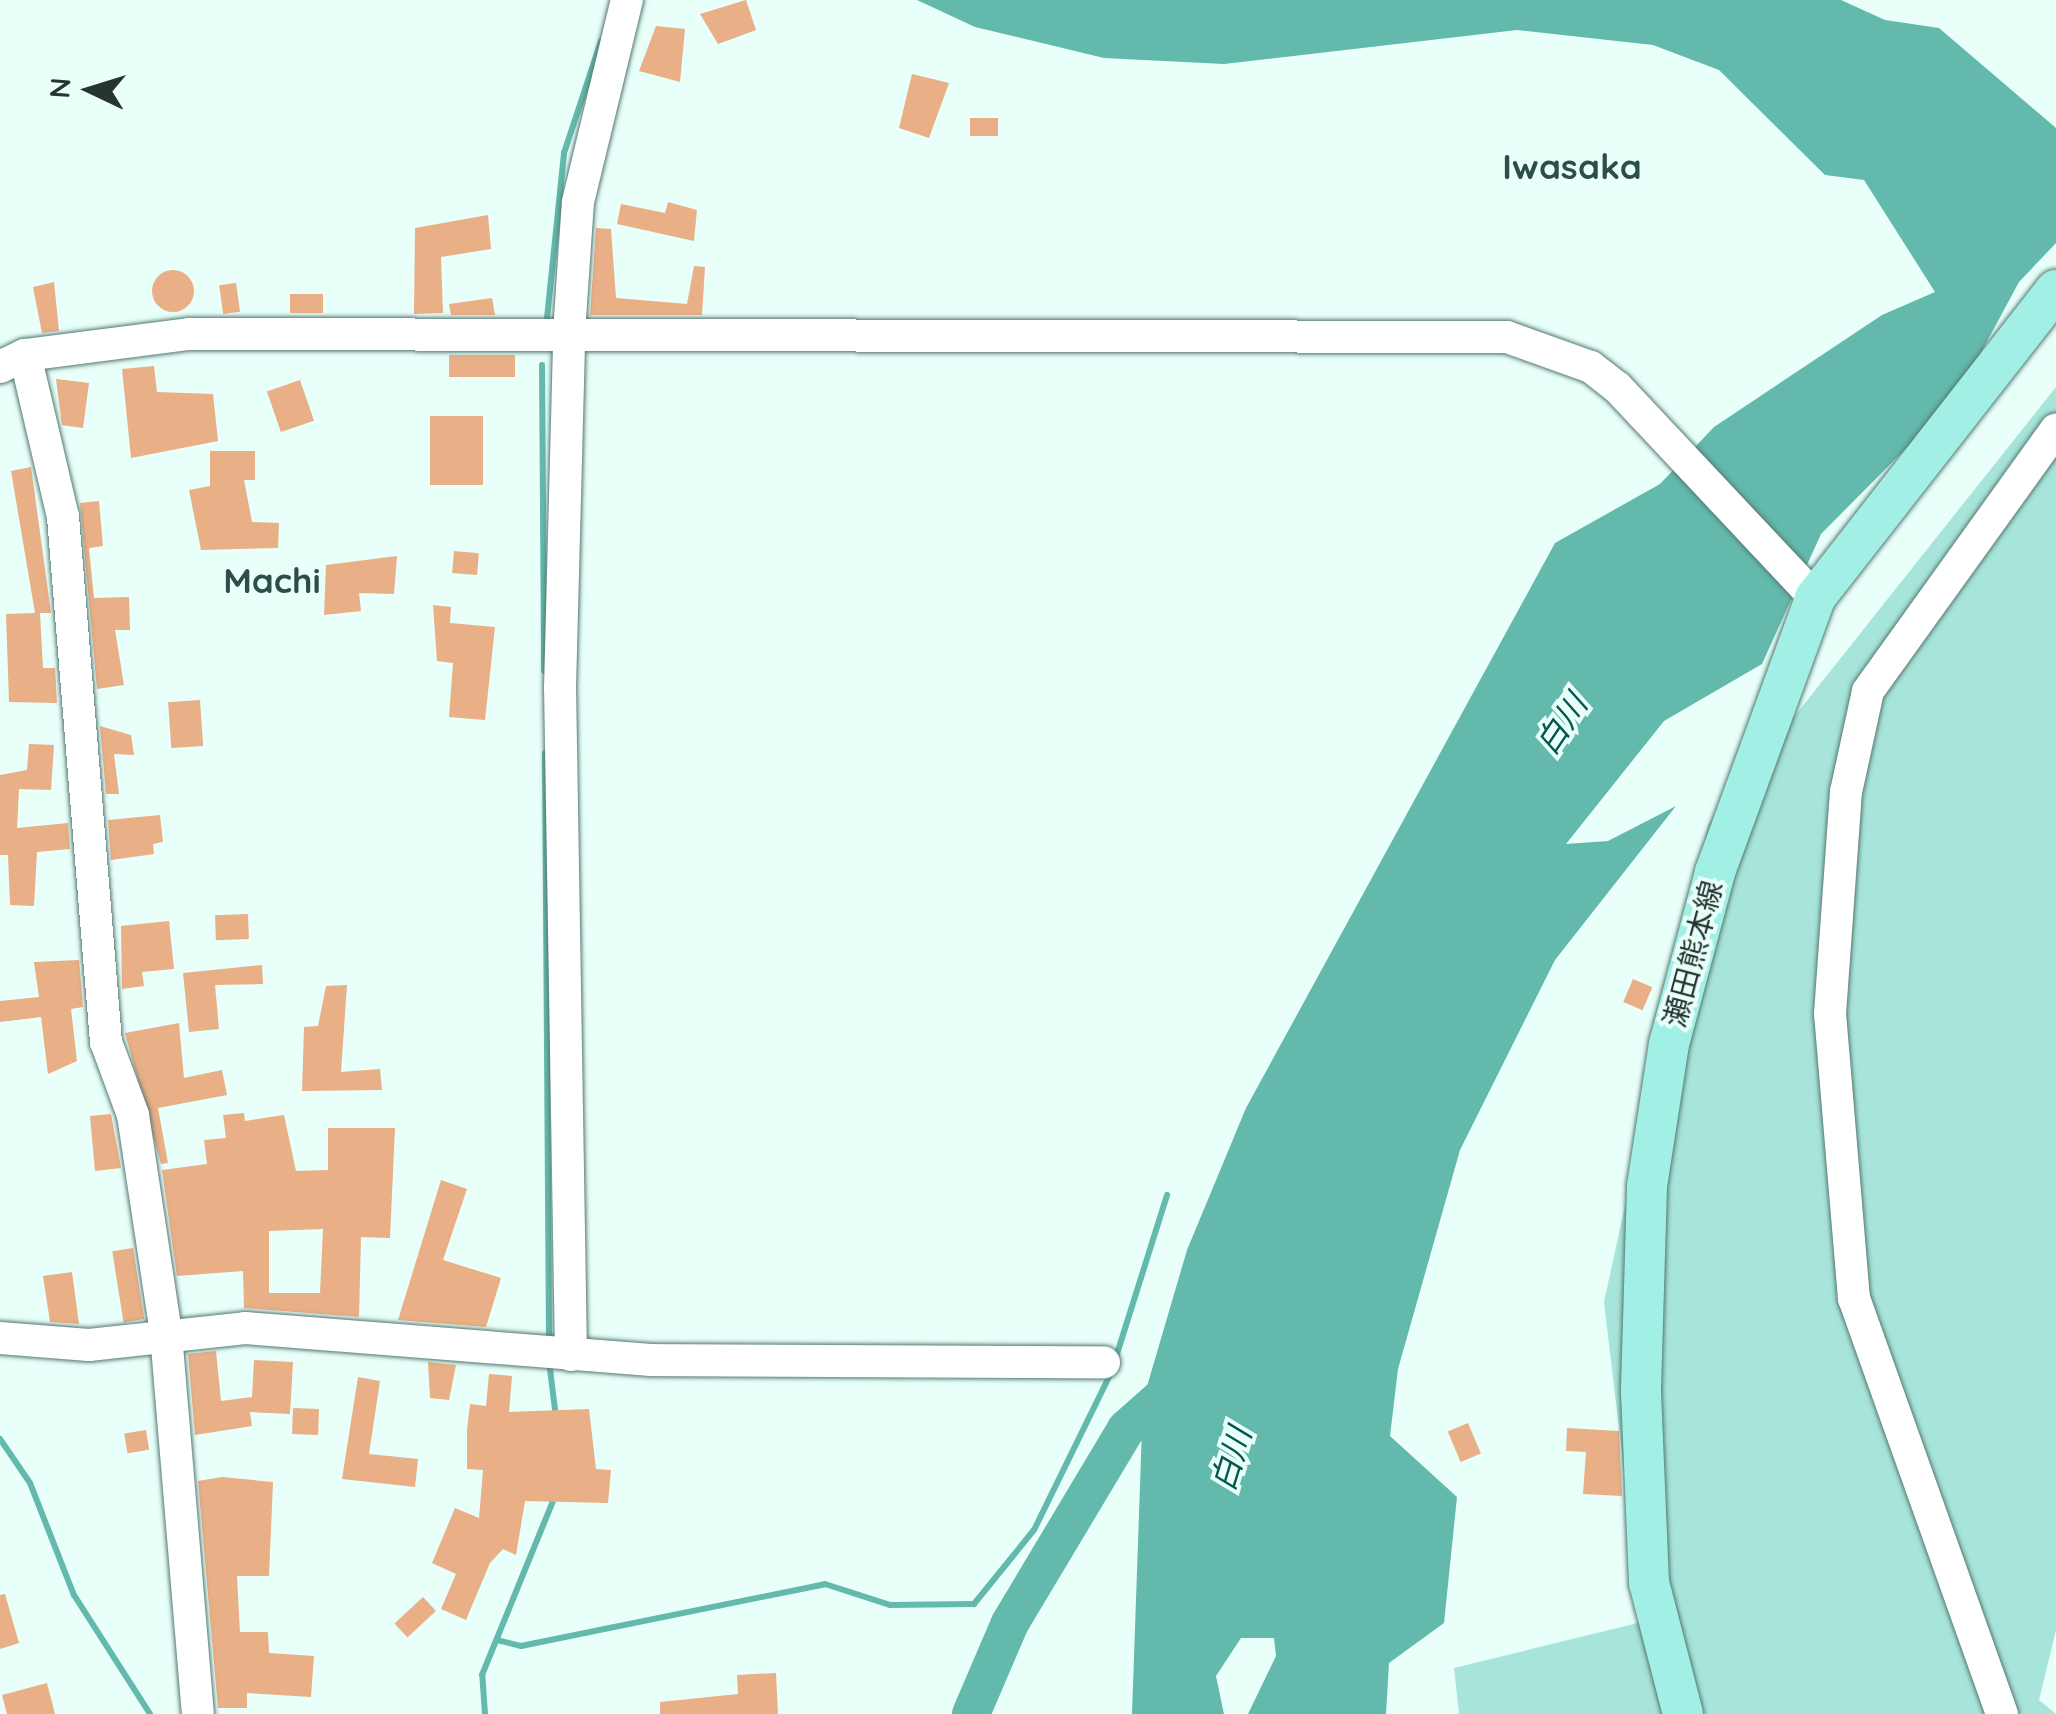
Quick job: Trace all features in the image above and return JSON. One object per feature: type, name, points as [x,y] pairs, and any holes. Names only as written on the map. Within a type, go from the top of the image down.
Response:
[{"type":"main road","name":"瀬田熊本線","points":[[1684,1714],[1649,1583],[1641,1313],[1656,1110],[1715,872],[1809,591],[2056,290]]},
{"type":"street","points":[[570,1355],[560,688],[569,333],[578,202],[627,0]]},
{"type":"street","points":[[198,1714],[166,1334],[133,1115],[106,1042],[63,517],[12,361],[189,334],[1508,337],[1592,367],[1617,387],[1809,591]]},
{"type":"street","points":[[2002,1714],[1878,1388],[1854,1300],[1830,1014],[1846,792],[1868,691],[2056,429]]},
{"type":"street","points":[[0,1338],[89,1345],[244,1328],[570,1355],[1104,1362]]},
{"type":"shaded area","points":[[2056,387],[2056,1630],[2039,1700],[2056,1714],[1459,1714],[1454,1668],[1642,1622],[1604,1302],[1708,825]]},
{"type":"water","name":"白川","points":[[917,0],[1841,0],[1885,20],[1939,28],[2056,128],[2056,243],[2019,282],[1957,397],[1821,534],[1762,664],[1664,721],[1566,844],[1608,841],[1676,806],[1555,960],[1460,1150],[1398,1369],[1390,1436],[1457,1497],[1444,1623],[1389,1663],[1386,1714],[1248,1714],[1276,1656],[1274,1638],[1241,1638],[1216,1676],[1224,1714],[1132,1714],[1143,1400],[1187,1250],[1246,1108],[1555,543],[1660,484],[1714,427],[1882,315],[1935,292],[1864,180],[1825,175],[1719,70],[1653,45],[1517,30],[1224,64],[1104,58],[975,27]]},
{"type":"building","points":[[746,0],[756,30],[718,44],[700,14]]},
{"type":"building","points":[[656,26],[685,29],[680,82],[639,71]]},
{"type":"building","points":[[912,74],[949,83],[929,138],[899,128]]},
{"type":"building","points":[[970,118],[998,118],[998,136],[970,136]]},
{"type":"building","points":[[668,202],[697,210],[694,241],[617,224],[621,204],[665,213]]},
{"type":"building","points":[[488,215],[491,249],[441,257],[443,313],[414,314],[415,228]]},
{"type":"building","points":[[596,228],[611,229],[616,298],[687,304],[694,266],[705,267],[702,315],[590,315]]},
{"type":"building","points":[[173,270],[188,276],[194,291],[188,306],[173,312],[158,306],[152,291],[158,276]]},
{"type":"building","points":[[54,282],[59,331],[42,333],[33,287]]},
{"type":"building","points":[[236,283],[240,312],[223,314],[219,285]]},
{"type":"building","points":[[290,294],[323,294],[323,313],[290,313]]},
{"type":"building","points":[[492,298],[495,315],[451,315],[449,304]]},
{"type":"building","points":[[449,355],[515,355],[515,377],[449,377]]},
{"type":"building","points":[[154,366],[157,392],[213,394],[218,441],[131,458],[122,369]]},
{"type":"building","points":[[56,379],[89,383],[83,428],[62,425]]},
{"type":"building","points":[[300,380],[314,421],[281,432],[267,391]]},
{"type":"building","points":[[430,416],[483,416],[483,485],[430,485]]},
{"type":"building","points":[[210,451],[255,451],[255,480],[244,480],[252,522],[279,523],[278,548],[201,550],[189,490],[210,486]]},
{"type":"building","points":[[31,467],[51,613],[40,613],[43,668],[55,668],[57,703],[9,702],[6,614],[35,613],[11,471]]},
{"type":"building","points":[[99,501],[103,546],[89,548],[94,598],[129,597],[130,630],[115,630],[124,685],[97,689],[80,503]]},
{"type":"building","points":[[454,551],[479,553],[477,575],[452,573]]},
{"type":"building","points":[[397,556],[394,594],[359,593],[361,611],[324,615],[326,565]]},
{"type":"building","points":[[433,605],[451,607],[450,623],[495,627],[485,720],[449,717],[453,663],[437,661]]},
{"type":"building","points":[[200,700],[203,746],[171,748],[168,702]]},
{"type":"building","points":[[100,726],[131,735],[134,755],[114,754],[119,794],[106,794]]},
{"type":"building","points":[[29,744],[54,745],[51,790],[19,789],[17,828],[68,823],[70,849],[37,852],[34,906],[10,905],[8,855],[0,855],[0,775],[27,770]]},
{"type":"building","points":[[160,815],[163,842],[153,844],[154,854],[111,860],[108,820]]},
{"type":"building","points":[[248,914],[249,939],[216,940],[215,915]]},
{"type":"building","points":[[169,921],[174,969],[142,972],[144,986],[122,989],[121,926]]},
{"type":"building","points":[[79,960],[83,1007],[71,1009],[77,1061],[48,1074],[41,1017],[0,1022],[0,1001],[39,997],[34,962]]},
{"type":"building","points":[[262,965],[263,984],[215,985],[219,1029],[189,1032],[183,973]]},
{"type":"building","points":[[1633,979],[1652,987],[1643,1010],[1623,1002]]},
{"type":"building","points":[[347,985],[341,1072],[380,1069],[382,1090],[302,1091],[304,1027],[318,1026],[326,986]]},
{"type":"building","points":[[179,1023],[184,1078],[222,1070],[227,1095],[158,1108],[168,1163],[161,1164],[125,1033]]},
{"type":"building","points":[[244,1113],[245,1121],[284,1115],[296,1171],[328,1170],[328,1128],[395,1128],[390,1238],[361,1237],[359,1317],[244,1308],[243,1271],[177,1276],[162,1170],[207,1164],[204,1140],[226,1138],[223,1115]],"holes":[[[323,1229],[320,1293],[269,1293],[269,1231]]]},
{"type":"building","points":[[111,1114],[121,1168],[95,1171],[90,1116]]},
{"type":"building","points":[[441,1180],[467,1189],[443,1260],[501,1278],[486,1327],[398,1320]]},
{"type":"building","points":[[133,1248],[144,1319],[124,1322],[112,1251]]},
{"type":"building","points":[[72,1272],[79,1324],[50,1322],[43,1276]]},
{"type":"building","points":[[216,1351],[221,1401],[252,1397],[254,1360],[293,1362],[290,1414],[250,1412],[252,1426],[195,1435],[188,1354]]},
{"type":"building","points":[[428,1362],[456,1365],[449,1400],[430,1398]]},
{"type":"building","points":[[489,1374],[512,1376],[509,1412],[589,1409],[596,1469],[611,1470],[608,1503],[525,1501],[516,1555],[503,1549],[490,1563],[466,1620],[441,1609],[456,1574],[432,1563],[455,1508],[479,1518],[483,1470],[467,1469],[467,1430],[470,1404],[486,1406]]},
{"type":"building","points":[[358,1377],[380,1381],[369,1454],[418,1459],[415,1487],[342,1479]]},
{"type":"building","points":[[293,1408],[319,1409],[318,1435],[292,1434]]},
{"type":"building","points":[[1468,1423],[1481,1453],[1461,1462],[1448,1432]]},
{"type":"building","points":[[1567,1428],[1619,1431],[1622,1496],[1583,1494],[1586,1452],[1566,1451]]},
{"type":"building","points":[[146,1430],[149,1450],[127,1453],[124,1433]]},
{"type":"building","points":[[222,1477],[273,1482],[269,1576],[237,1576],[240,1632],[268,1632],[269,1653],[314,1656],[311,1697],[247,1693],[247,1708],[218,1708],[198,1481]]},
{"type":"building","points":[[5,1594],[19,1643],[0,1649],[0,1595]]},
{"type":"building","points":[[423,1597],[436,1611],[407,1637],[394,1624]]},
{"type":"building","points":[[776,1673],[778,1714],[660,1714],[660,1702],[738,1694],[737,1675]]},
{"type":"building","points":[[47,1683],[55,1714],[7,1714],[2,1695]]},
{"type":"waterway","points":[[547,318],[564,153],[601,41]]},
{"type":"waterway","points":[[542,365],[544,671]]},
{"type":"waterway","points":[[545,753],[549,1341]]},
{"type":"waterway","points":[[1116,1357],[1167,1195]]},
{"type":"waterway","points":[[550,1369],[556,1418]]},
{"type":"waterway","points":[[497,1640],[521,1646],[825,1584],[890,1605],[974,1604],[1034,1530],[1113,1369]]},
{"type":"waterway","points":[[971,1714],[1010,1623],[1126,1429],[1179,1382]]},
{"type":"waterway","points":[[0,1439],[30,1483],[74,1595],[150,1714]]},
{"type":"waterway","points":[[485,1714],[482,1675],[555,1496]]},
{"type":"district","name":"Iwasaka","points":[[1572,166]]},
{"type":"district","name":"Machi","points":[[272,580]]}]
